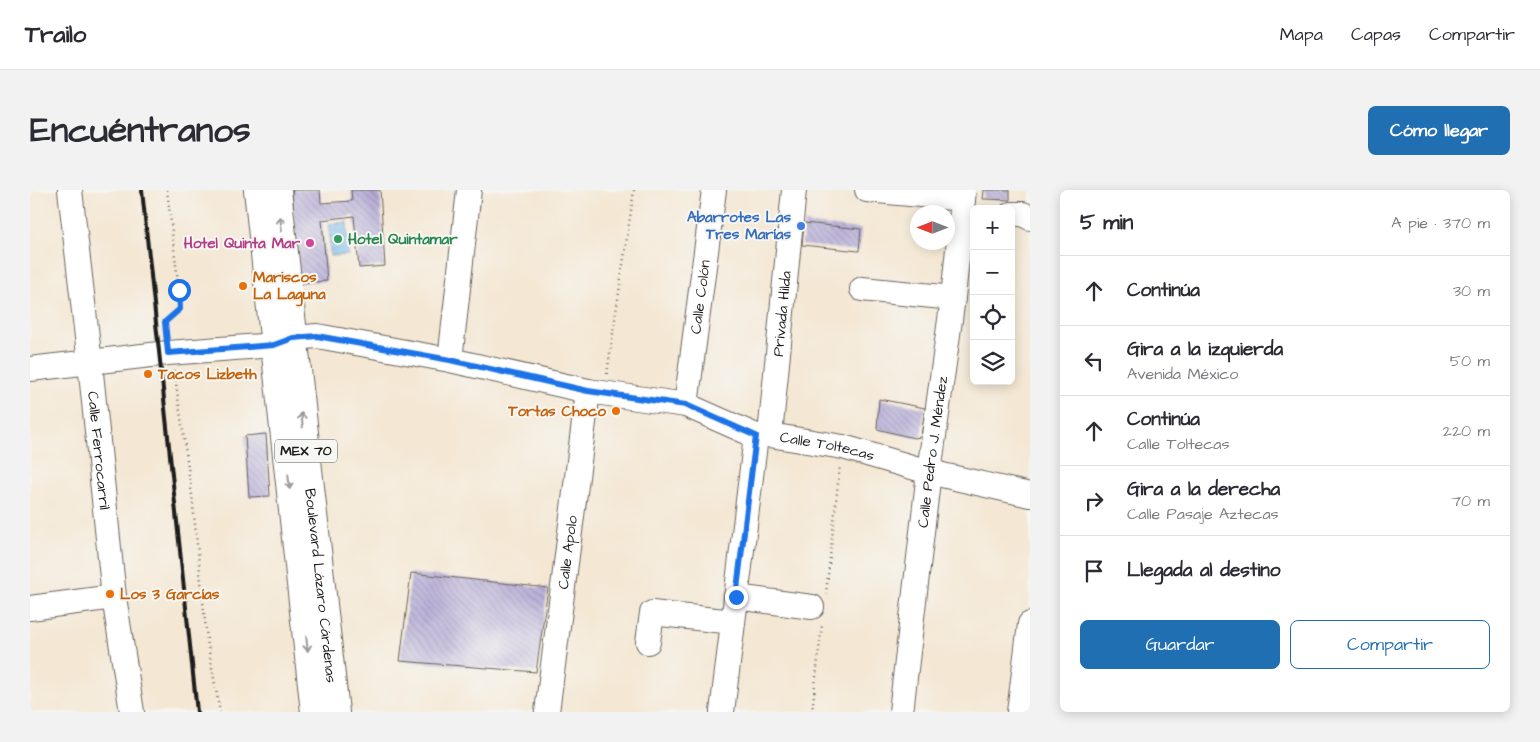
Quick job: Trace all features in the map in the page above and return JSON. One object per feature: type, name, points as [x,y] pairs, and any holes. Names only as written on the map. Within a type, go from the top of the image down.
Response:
[{"type":"main road","name":"Boulevard Lázaro Cárdenas","points":[[258,190],[283,342],[335,712]]},
{"type":"main road","name":"Boulevard Lázaro Cárdenas","points":[[277,190],[283,342],[315,712]]},
{"type":"street","name":"Calle Ferrocarril","points":[[70,190],[114,597],[132,712]]},
{"type":"street","points":[[450,360],[469,190]]},
{"type":"street","name":"Calle Colón","points":[[686,405],[714,190]]},
{"type":"street","name":"Privada Hilda","points":[[722,712],[736,597],[763,435],[794,190]]},
{"type":"street","points":[[867,190],[965,205]]},
{"type":"street","name":"Calle Pedro J. Méndez","points":[[901,712],[929,472],[965,205]]},
{"type":"street","points":[[1015,214],[1024,214],[1030,218]]},
{"type":"street","points":[[862,289],[953,298]]},
{"type":"street","name":"Calle Toltecas","points":[[30,370],[168,353],[283,342],[317,336],[450,360],[596,392],[686,405],[763,435],[842,447],[929,472],[1030,495]]},
{"type":"street","name":"Calle Apolo","points":[[547,712],[596,392]]},
{"type":"street","points":[[30,608],[114,597]]},
{"type":"street","points":[[736,597],[820,608]]},
{"type":"street","points":[[648,642],[652,613],[733,622]]},
{"type":"street","points":[[1019,712],[1030,624]]},
{"type":"path","points":[[167,190],[180,309],[165,322],[168,353],[172,358],[192,495],[207,640],[220,712]]},
{"type":"path","points":[[596,392],[634,190]]},
{"type":"path","points":[[812,712],[820,608],[842,447]]},
{"type":"water","name":"Hotel Quintamar","points":[[347,222],[348,255],[330,256],[329,224]]},
{"type":"building","name":"Hotel Quinta Mar","points":[[292,190],[320,190],[321,203],[352,201],[351,190],[380,190],[385,266],[359,268],[354,216],[322,220],[327,281],[299,283]]},
{"type":"building","points":[[984,190],[1010,190],[1010,200],[983,199]]},
{"type":"building","points":[[804,223],[861,229],[859,251],[802,245]]},
{"type":"building","points":[[879,399],[925,408],[921,437],[914,438],[877,429]]},
{"type":"building","points":[[266,434],[270,496],[249,497],[245,436]]},
{"type":"building","points":[[411,573],[548,588],[536,672],[400,661]]},
{"type":"railway","points":[[142,190],[197,712]]},
{"type":"place","name":"Abarrotes Las Tres Marías","points":[[801,226]]},
{"type":"place","name":"Hotel Quintamar","points":[[338,239]]},
{"type":"place","name":"Hotel Quinta Mar","points":[[310,243]]},
{"type":"place","name":"Mariscos La Laguna","points":[[243,286]]},
{"type":"place","name":"Tacos Lizbeth","points":[[148,374]]},
{"type":"place","name":"Tortas Choco","points":[[616,411]]},
{"type":"place","name":"Los 3 Garcías","points":[[110,594]]},
{"type":"route","points":[[179,290],[180,309],[165,322],[168,353],[274,345],[293,338],[317,336],[450,360],[588,391],[686,405],[756,436],[736,597]]}]
